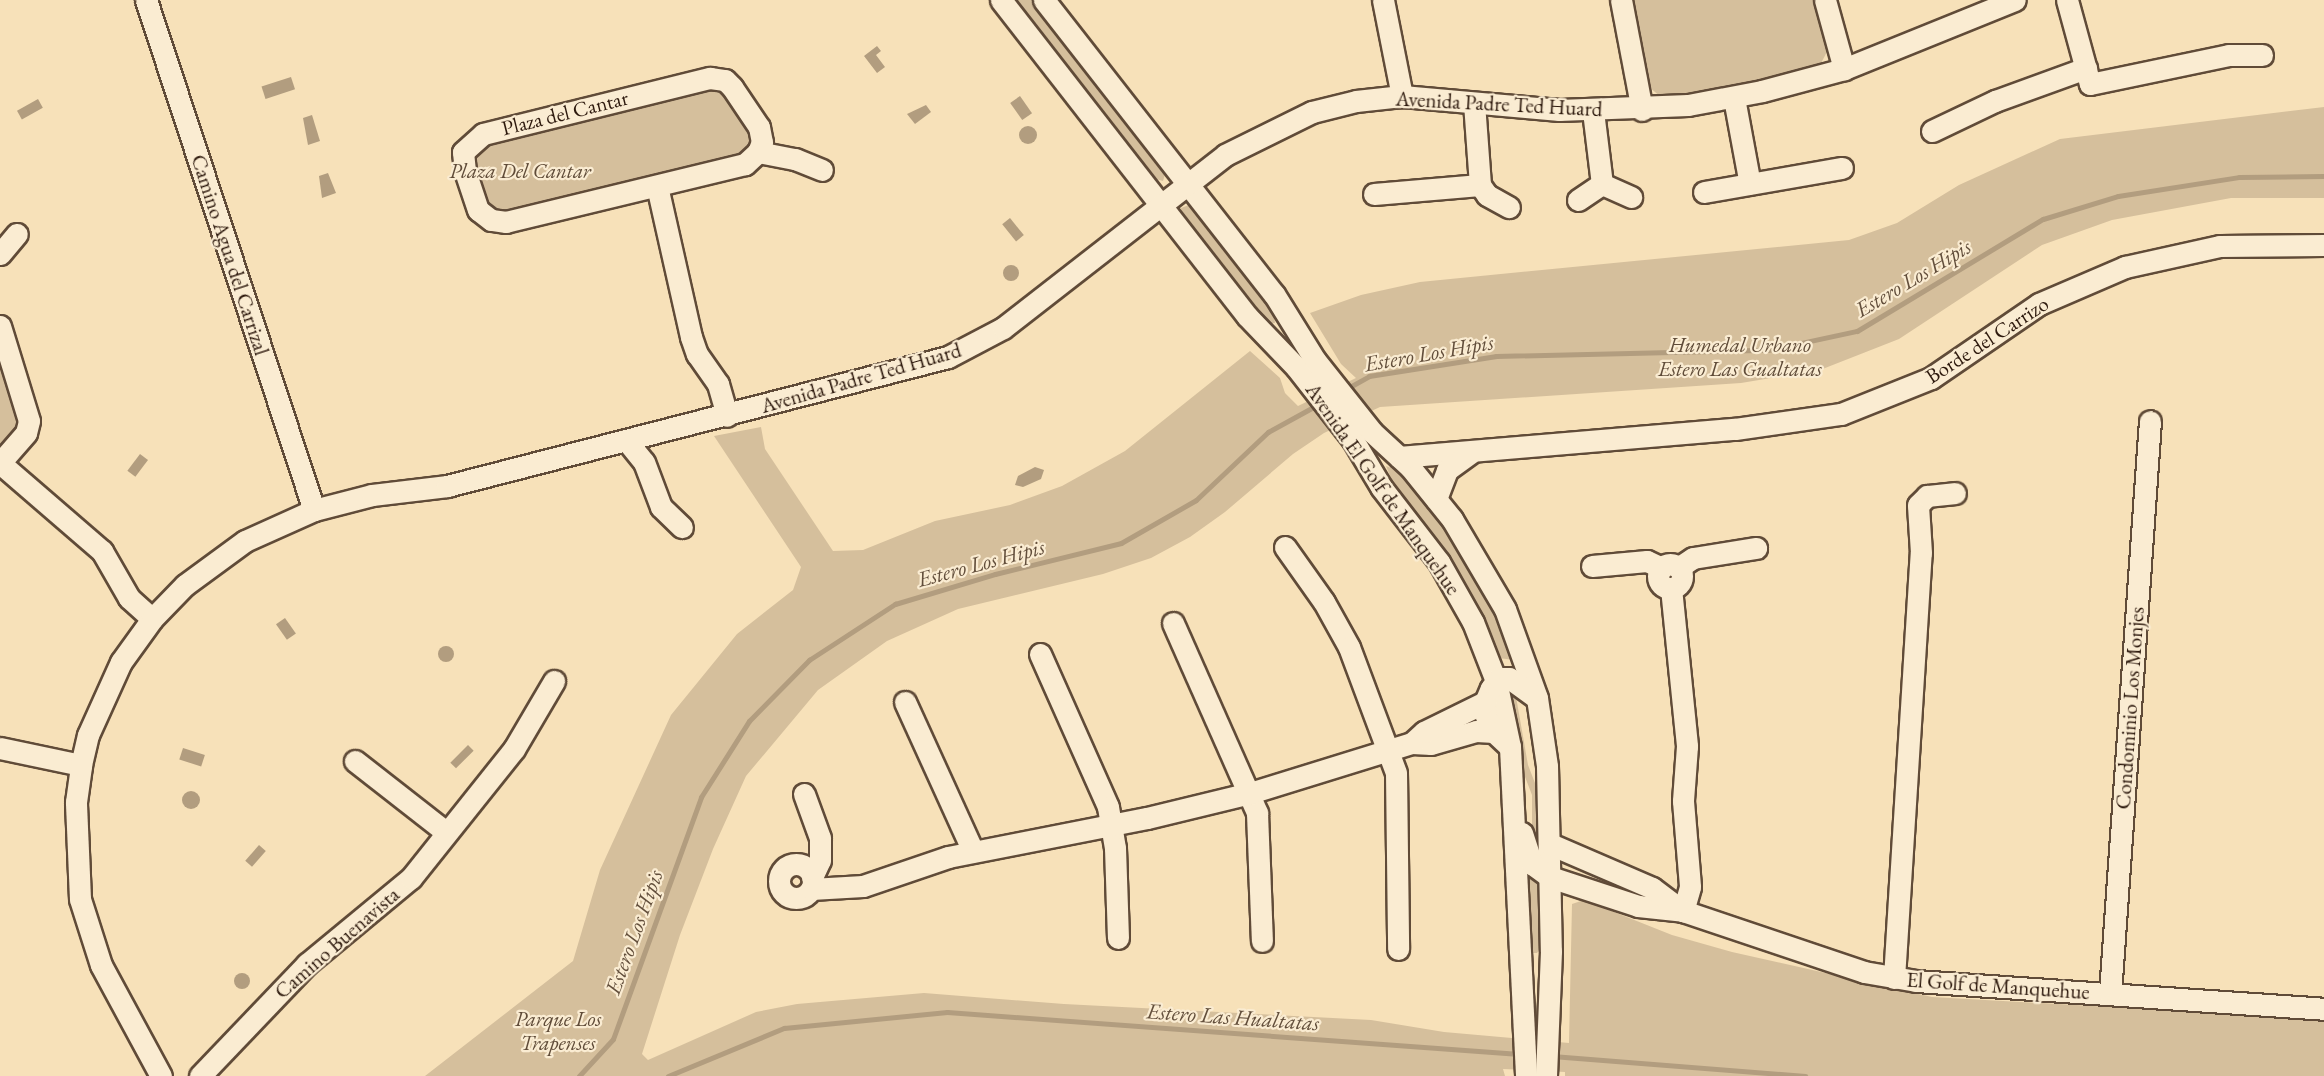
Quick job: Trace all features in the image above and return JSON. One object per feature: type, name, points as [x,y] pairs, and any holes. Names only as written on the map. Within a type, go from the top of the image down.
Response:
[{"type":"street","name":"Camino Agua del Carrizal","points":[[146,0],[314,510]]},
{"type":"street","name":"Avenida El Golf de Manquehue","points":[[1001,0],[1247,316],[1306,364],[1362,436],[1459,593],[1496,681],[1510,747],[1514,804],[1518,961],[1535,1014],[1546,1076]]},
{"type":"street","name":"Avenida El Golf de Manquehue","points":[[1044,0],[1274,294],[1306,364]]},
{"type":"street","points":[[1383,0],[1402,96]]},
{"type":"street","points":[[1621,0],[1642,110]]},
{"type":"street","points":[[1825,0],[1844,69]]},
{"type":"street","name":"Avenida Padre Ted Huard","points":[[161,1076],[101,965],[80,899],[76,802],[81,765],[88,735],[121,662],[152,619],[216,560],[245,541],[314,510],[372,495],[447,486],[894,372],[970,347],[1003,328],[1187,183],[1247,141],[1291,120],[1334,105],[1402,96],[1593,111],[1642,110],[1734,98],[1844,69],[2015,0]]},
{"type":"street","points":[[2067,0],[2088,76]]},
{"type":"street","points":[[1932,131],[1995,101],[2088,76],[2229,55],[2262,55]]},
{"type":"street","name":"Plaza del Cantar","points":[[710,78],[725,80],[732,87],[759,127],[762,142],[758,152],[745,164],[506,222],[491,220],[478,210],[465,171],[464,152],[483,134],[710,78]]},
{"type":"street","points":[[1734,98],[1750,184]]},
{"type":"street","points":[[1474,103],[1480,185],[1487,195],[1509,207]]},
{"type":"street","points":[[1593,111],[1602,184]]},
{"type":"street","points":[[758,152],[795,159],[822,170]]},
{"type":"street","points":[[1704,192],[1842,168]]},
{"type":"street","points":[[1602,184],[1631,197]]},
{"type":"street","points":[[1578,200],[1602,184]]},
{"type":"street","points":[[1374,194],[1480,185]]},
{"type":"street","points":[[657,186],[691,337],[697,354],[718,384],[727,416]]},
{"type":"street","points":[[0,254],[17,234]]},
{"type":"street","name":"Borde del Carrizo","points":[[1399,457],[1470,453],[1735,429],[1841,414],[1931,378],[2039,304],[2125,267],[2220,246],[2324,245]]},
{"type":"street","points":[[0,326],[29,421],[26,433],[0,463],[102,551],[117,581],[152,619]]},
{"type":"street","name":"Condominio Los Monjes","points":[[2110,994],[2150,421]]},
{"type":"street","points":[[644,462],[647,435]]},
{"type":"street","name":"Avenida El Golf de Manquehue","points":[[1362,436],[1399,457],[1436,499],[1494,586],[1518,638],[1537,698],[1547,766],[1551,951],[1535,1014],[1526,1076]]},
{"type":"street","points":[[626,440],[644,462],[660,507],[682,527]]},
{"type":"street","points":[[1436,499],[1447,470],[1470,453]]},
{"type":"street","points":[[1894,978],[1921,553],[1918,505],[1927,496],[1955,493]]},
{"type":"street","points":[[1285,547],[1345,639],[1388,752],[1398,790],[1398,949]]},
{"type":"street","points":[[1683,911],[1690,887],[1683,801],[1687,746],[1671,588],[1659,580],[1670,568],[1693,558],[1756,548]]},
{"type":"street","points":[[1592,566],[1647,561],[1670,568]]},
{"type":"street","points":[[1173,623],[1250,793],[1259,822],[1262,940]]},
{"type":"street","points":[[1040,654],[1101,790],[1112,825],[1118,938]]},
{"type":"street","points":[[1510,747],[1494,732],[1486,717],[1485,702],[1496,681],[1514,680],[1537,698]]},
{"type":"street","name":"Camino Buenavista","points":[[200,1076],[307,964],[411,878],[514,749],[554,681]]},
{"type":"street","points":[[905,702],[972,851]]},
{"type":"street","points":[[804,794],[820,838],[820,860],[811,883],[863,886],[972,851],[1112,825],[1250,793],[1412,743],[1424,732],[1485,702]]},
{"type":"street","points":[[1412,743],[1431,744],[1476,731],[1494,732]]},
{"type":"street","points":[[0,748],[81,765]]},
{"type":"street","points":[[355,761],[446,832]]},
{"type":"street","points":[[1514,804],[1532,864],[1550,876]]},
{"type":"street","name":"El Golf de Manquehue","points":[[1550,844],[1652,888],[1683,911]]},
{"type":"street","name":"El Golf de Manquehue","points":[[1550,876],[1638,906],[1683,911],[1825,962],[1894,978],[2324,1009]]},
{"type":"green space","points":[[1014,0],[1033,0],[1166,171],[1163,181],[1152,178]]},
{"type":"green space","points":[[1632,0],[1814,0],[1828,50],[1820,65],[1728,88],[1661,97],[1649,87]]},
{"type":"green space","name":"Plaza Del Cantar","points":[[703,89],[724,94],[748,129],[750,143],[743,154],[508,215],[489,210],[475,156],[483,144]]},
{"type":"green space","points":[[2324,107],[2324,198],[2231,198],[2112,220],[2042,245],[1899,339],[1820,370],[1741,383],[1380,407],[1324,433],[1293,454],[1225,512],[1190,537],[1151,558],[1103,574],[958,609],[887,641],[818,690],[746,776],[713,849],[680,935],[642,1054],[648,1060],[756,1012],[797,1004],[924,993],[1064,1004],[1371,1020],[1444,1032],[1569,1043],[1572,904],[1584,900],[1672,935],[1732,952],[1932,997],[2324,1019],[2324,1076],[1565,1076],[1565,1072],[1503,1069],[1505,1076],[425,1076],[573,961],[600,870],[671,715],[737,634],[793,590],[801,567],[714,436],[761,427],[765,449],[833,551],[863,550],[935,521],[1010,505],[1062,486],[1125,451],[1250,351],[1280,378],[1285,393],[1298,406],[1356,378],[1341,364],[1310,313],[1361,295],[1420,282],[1849,240],[1897,223],[1959,185],[2060,139]]},
{"type":"green space","points":[[1189,205],[1273,310],[1275,323],[1269,324],[1247,300],[1182,215],[1181,208]]},
{"type":"green space","points":[[0,355],[20,417],[18,428],[0,448]]},
{"type":"green space","points":[[1386,466],[1404,473],[1458,545],[1502,625],[1515,660],[1498,658],[1457,571],[1395,488]]},
{"type":"green space","points":[[1509,690],[1515,691],[1528,765],[1540,796],[1537,853],[1532,848],[1532,795],[1522,769]]},
{"type":"green space","points":[[1526,874],[1540,880],[1541,948],[1537,953],[1530,953]]},
{"type":"shaded area","points":[[877,46],[881,51],[876,55],[885,67],[877,73],[864,56]]},
{"type":"shaded area","points":[[291,77],[295,89],[266,99],[262,87]]},
{"type":"shaded area","points":[[1020,96],[1032,113],[1022,120],[1010,103]]},
{"type":"shaded area","points":[[38,99],[43,108],[22,119],[17,111]]},
{"type":"shaded area","points":[[926,105],[931,112],[915,124],[907,114]]},
{"type":"shaded area","points":[[312,115],[320,141],[308,145],[303,118]]},
{"type":"shaded area","points":[[1028,126],[1034,129],[1037,135],[1034,141],[1028,144],[1022,141],[1019,135],[1022,129]]},
{"type":"shaded area","points":[[328,173],[336,193],[322,198],[319,176]]},
{"type":"shaded area","points":[[1010,218],[1024,235],[1016,241],[1002,224]]},
{"type":"shaded area","points":[[1008,265],[1014,265],[1019,273],[1017,279],[1008,281],[1003,276],[1003,270]]},
{"type":"shaded area","points":[[140,454],[148,460],[135,477],[127,471]]},
{"type":"shaded area","points":[[1035,467],[1044,470],[1041,479],[1023,487],[1015,485],[1018,476]]},
{"type":"shaded area","points":[[285,618],[296,634],[287,640],[276,624]]},
{"type":"shaded area","points":[[446,646],[454,654],[446,662],[438,654]]},
{"type":"shaded area","points":[[468,745],[474,751],[456,768],[450,763]]},
{"type":"shaded area","points":[[183,748],[205,755],[201,767],[179,759]]},
{"type":"shaded area","points":[[191,791],[197,794],[200,800],[197,806],[191,809],[185,806],[182,800],[185,794]]},
{"type":"shaded area","points":[[259,845],[266,851],[252,867],[245,861]]},
{"type":"shaded area","points":[[242,973],[250,981],[242,989],[234,981]]},
{"type":"waterway","name":"Estero Los Hipis","points":[[1346,389],[1369,376],[1496,356],[1768,350],[1857,331],[2043,219],[2118,196],[2239,177],[2324,176]]},
{"type":"waterway","name":"Estero Los Hipis","points":[[579,1076],[613,1039],[701,797],[749,721],[809,660],[895,604],[995,574],[1121,543],[1196,500],[1268,432],[1319,404]]},
{"type":"waterway","name":"Estero Las Hualtatas","points":[[668,1076],[784,1028],[947,1012],[1519,1054]]},
{"type":"waterway","name":"Estero Las Hualtatas","points":[[1552,1056],[1805,1076]]},
{"type":"park label","name":"Humedal Urbano Estero Las Gualtatas","points":[[1740,357]]},
{"type":"park label","name":"Parque Los Trapenses","points":[[558,1031]]}]
